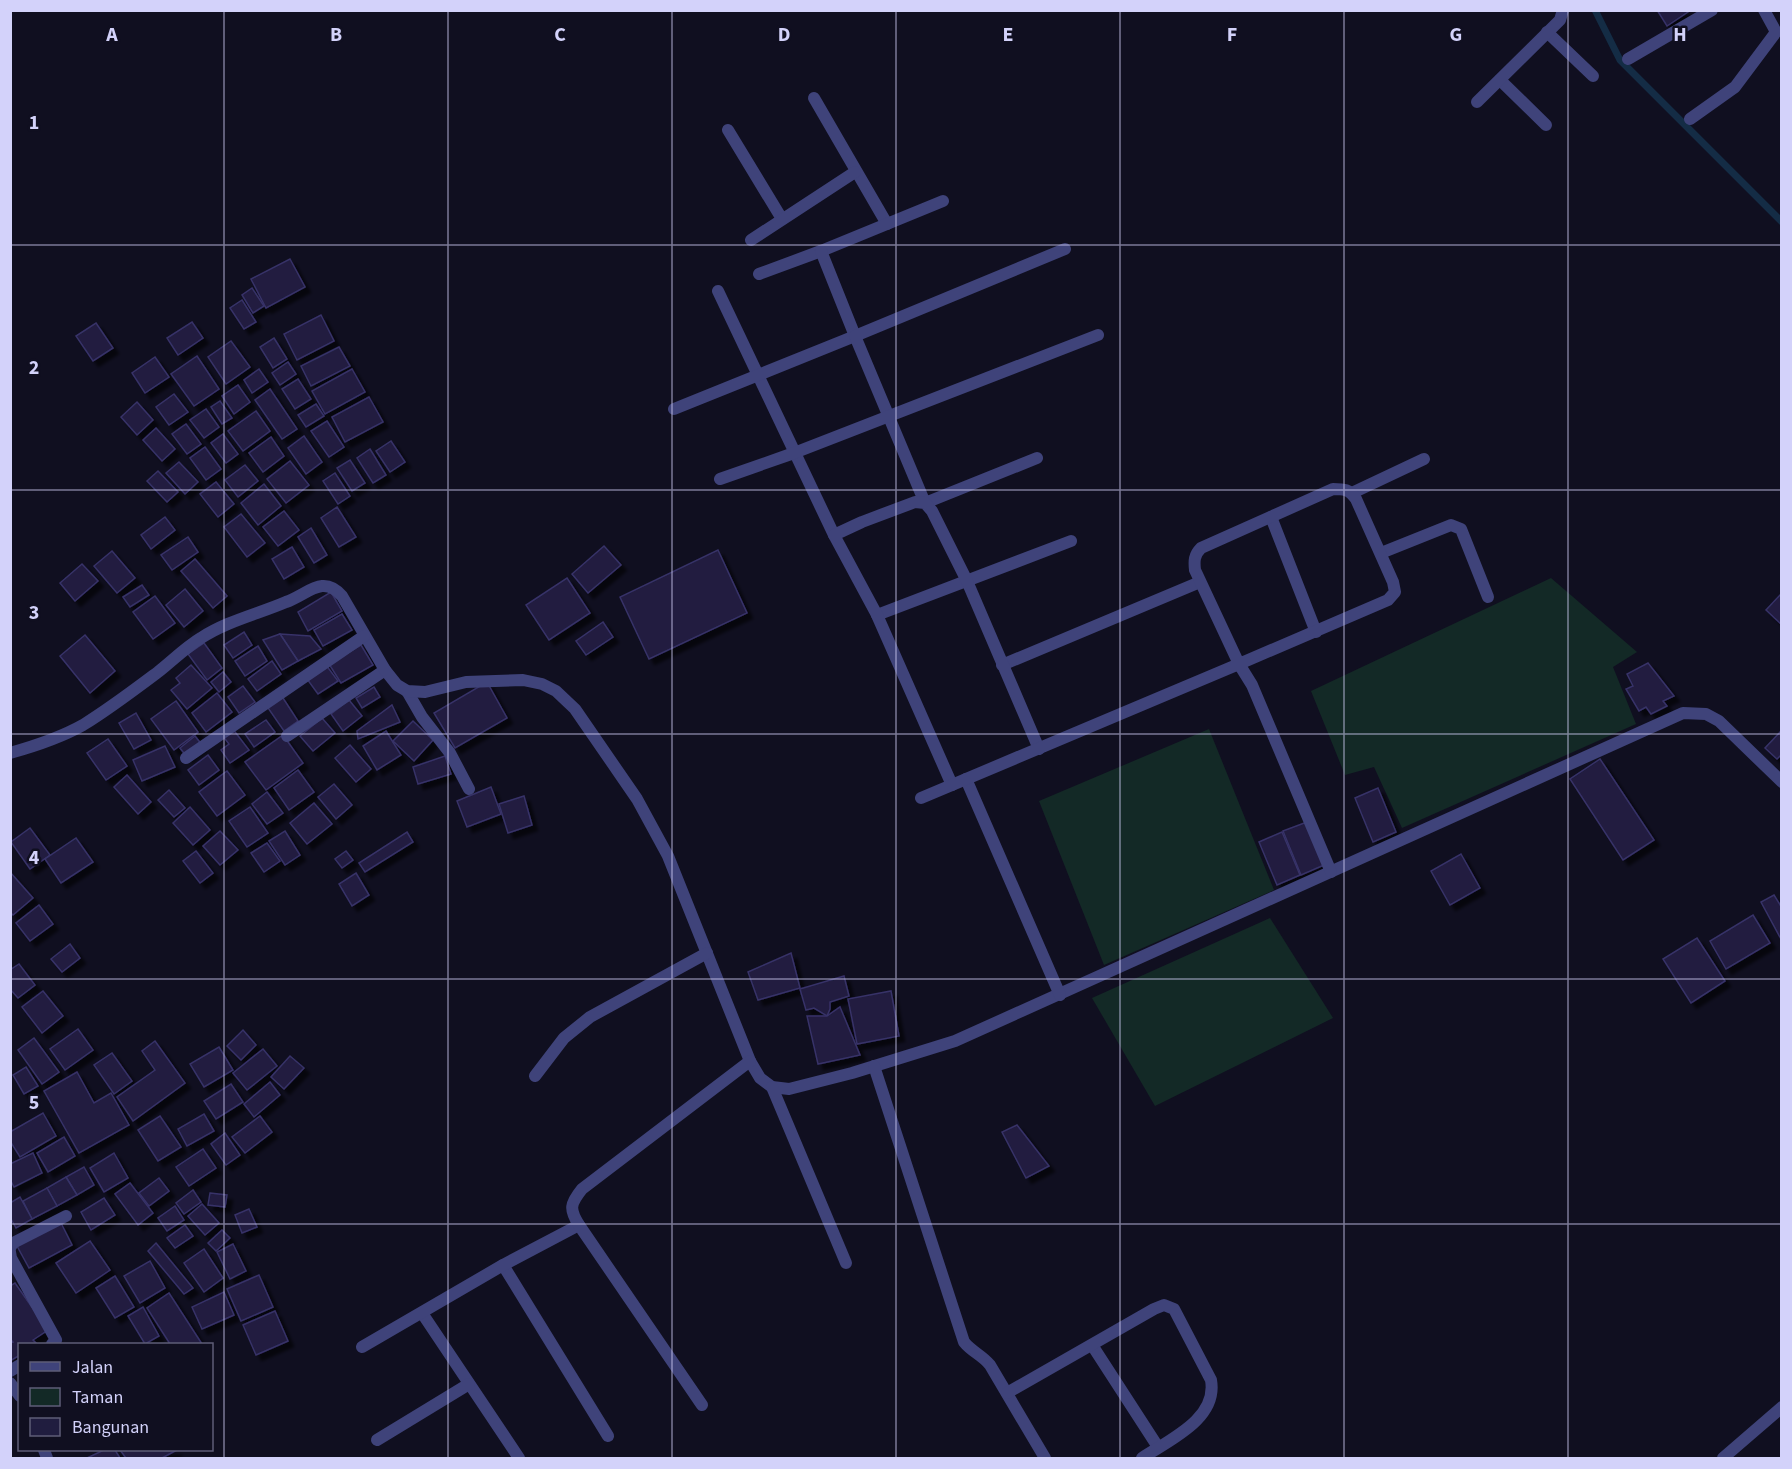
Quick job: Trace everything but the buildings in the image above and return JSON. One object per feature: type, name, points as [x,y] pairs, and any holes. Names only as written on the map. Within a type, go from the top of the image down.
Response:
[{"type":"street","points":[[1477,102],[1560,20],[1563,10]]},
{"type":"street","points":[[1628,59],[1712,10]]},
{"type":"street","points":[[1690,119],[1735,87],[1776,32],[1764,10]]},
{"type":"street","points":[[1547,32],[1593,76]]},
{"type":"street","points":[[1500,80],[1546,125]]},
{"type":"street","points":[[814,98],[887,224]]},
{"type":"street","points":[[728,130],[782,219]]},
{"type":"street","points":[[751,240],[855,172]]},
{"type":"street","points":[[759,274],[943,201]]},
{"type":"street","points":[[674,409],[1065,249]]},
{"type":"street","points":[[821,251],[924,503],[932,511],[967,581],[1039,749]]},
{"type":"street","points":[[718,291],[834,535],[877,615],[951,785]]},
{"type":"street","points":[[720,479],[794,453],[1098,335]]},
{"type":"street","points":[[834,535],[862,522],[915,502],[924,503],[1037,458]]},
{"type":"street","points":[[1352,493],[1424,459]]},
{"type":"street","points":[[921,798],[1039,749],[1239,664],[1316,632],[1388,600],[1395,592],[1393,582],[1356,499],[1345,489],[1333,489],[1201,548],[1194,561],[1200,582],[1239,664],[1252,685],[1330,872]]},
{"type":"street","points":[[1270,517],[1316,632]]},
{"type":"street","points":[[1381,553],[1451,525],[1461,529],[1488,597]]},
{"type":"street","points":[[877,615],[1071,541]]},
{"type":"street","points":[[1002,665],[1200,582]]},
{"type":"street","points":[[10,753],[41,744],[82,725],[209,633],[226,624],[287,602],[321,585],[335,588],[342,596],[385,670],[397,685],[407,691],[425,692],[466,682],[523,680],[542,684],[556,691],[575,709],[638,799],[668,856],[750,1061],[760,1078],[772,1087],[789,1089],[955,1041],[1683,714],[1706,714],[1719,721],[1782,782]]},
{"type":"street","points":[[186,758],[364,636]]},
{"type":"street","points":[[287,736],[385,670]]},
{"type":"street","points":[[407,691],[422,717],[450,753],[469,789]]},
{"type":"street","points":[[966,779],[1060,994]]},
{"type":"street","points":[[535,1076],[564,1038],[590,1017],[707,953]]},
{"type":"street","points":[[702,1406],[579,1225],[572,1213],[573,1201],[582,1189],[750,1061]]},
{"type":"street","points":[[874,1066],[964,1342],[972,1352],[983,1356],[1046,1458]]},
{"type":"street","points":[[772,1087],[846,1263]]},
{"type":"street","points":[[53,1343],[56,1340],[11,1258],[10,1250],[13,1244],[66,1216]]},
{"type":"street","points":[[362,1347],[579,1225]]},
{"type":"street","points":[[503,1266],[608,1436]]},
{"type":"street","points":[[1007,1394],[1164,1305],[1174,1309],[1211,1380],[1213,1392],[1208,1405],[1197,1420],[1142,1458]]},
{"type":"street","points":[[422,1313],[514,1457]]},
{"type":"street","points":[[1092,1345],[1158,1447]]},
{"type":"street","points":[[377,1440],[469,1384]]},
{"type":"street","points":[[1723,1458],[1782,1407]]},
{"type":"green space","points":[[1551,578],[1637,652],[1613,667],[1636,724],[1402,828],[1374,767],[1345,775],[1311,691]]},
{"type":"green space","points":[[1209,729],[1274,890],[1104,965],[1039,801]]},
{"type":"green space","points":[[1270,918],[1333,1018],[1155,1106],[1092,998]]},
{"type":"waterway","points":[[1595,10],[1620,60],[1782,222]]}]
